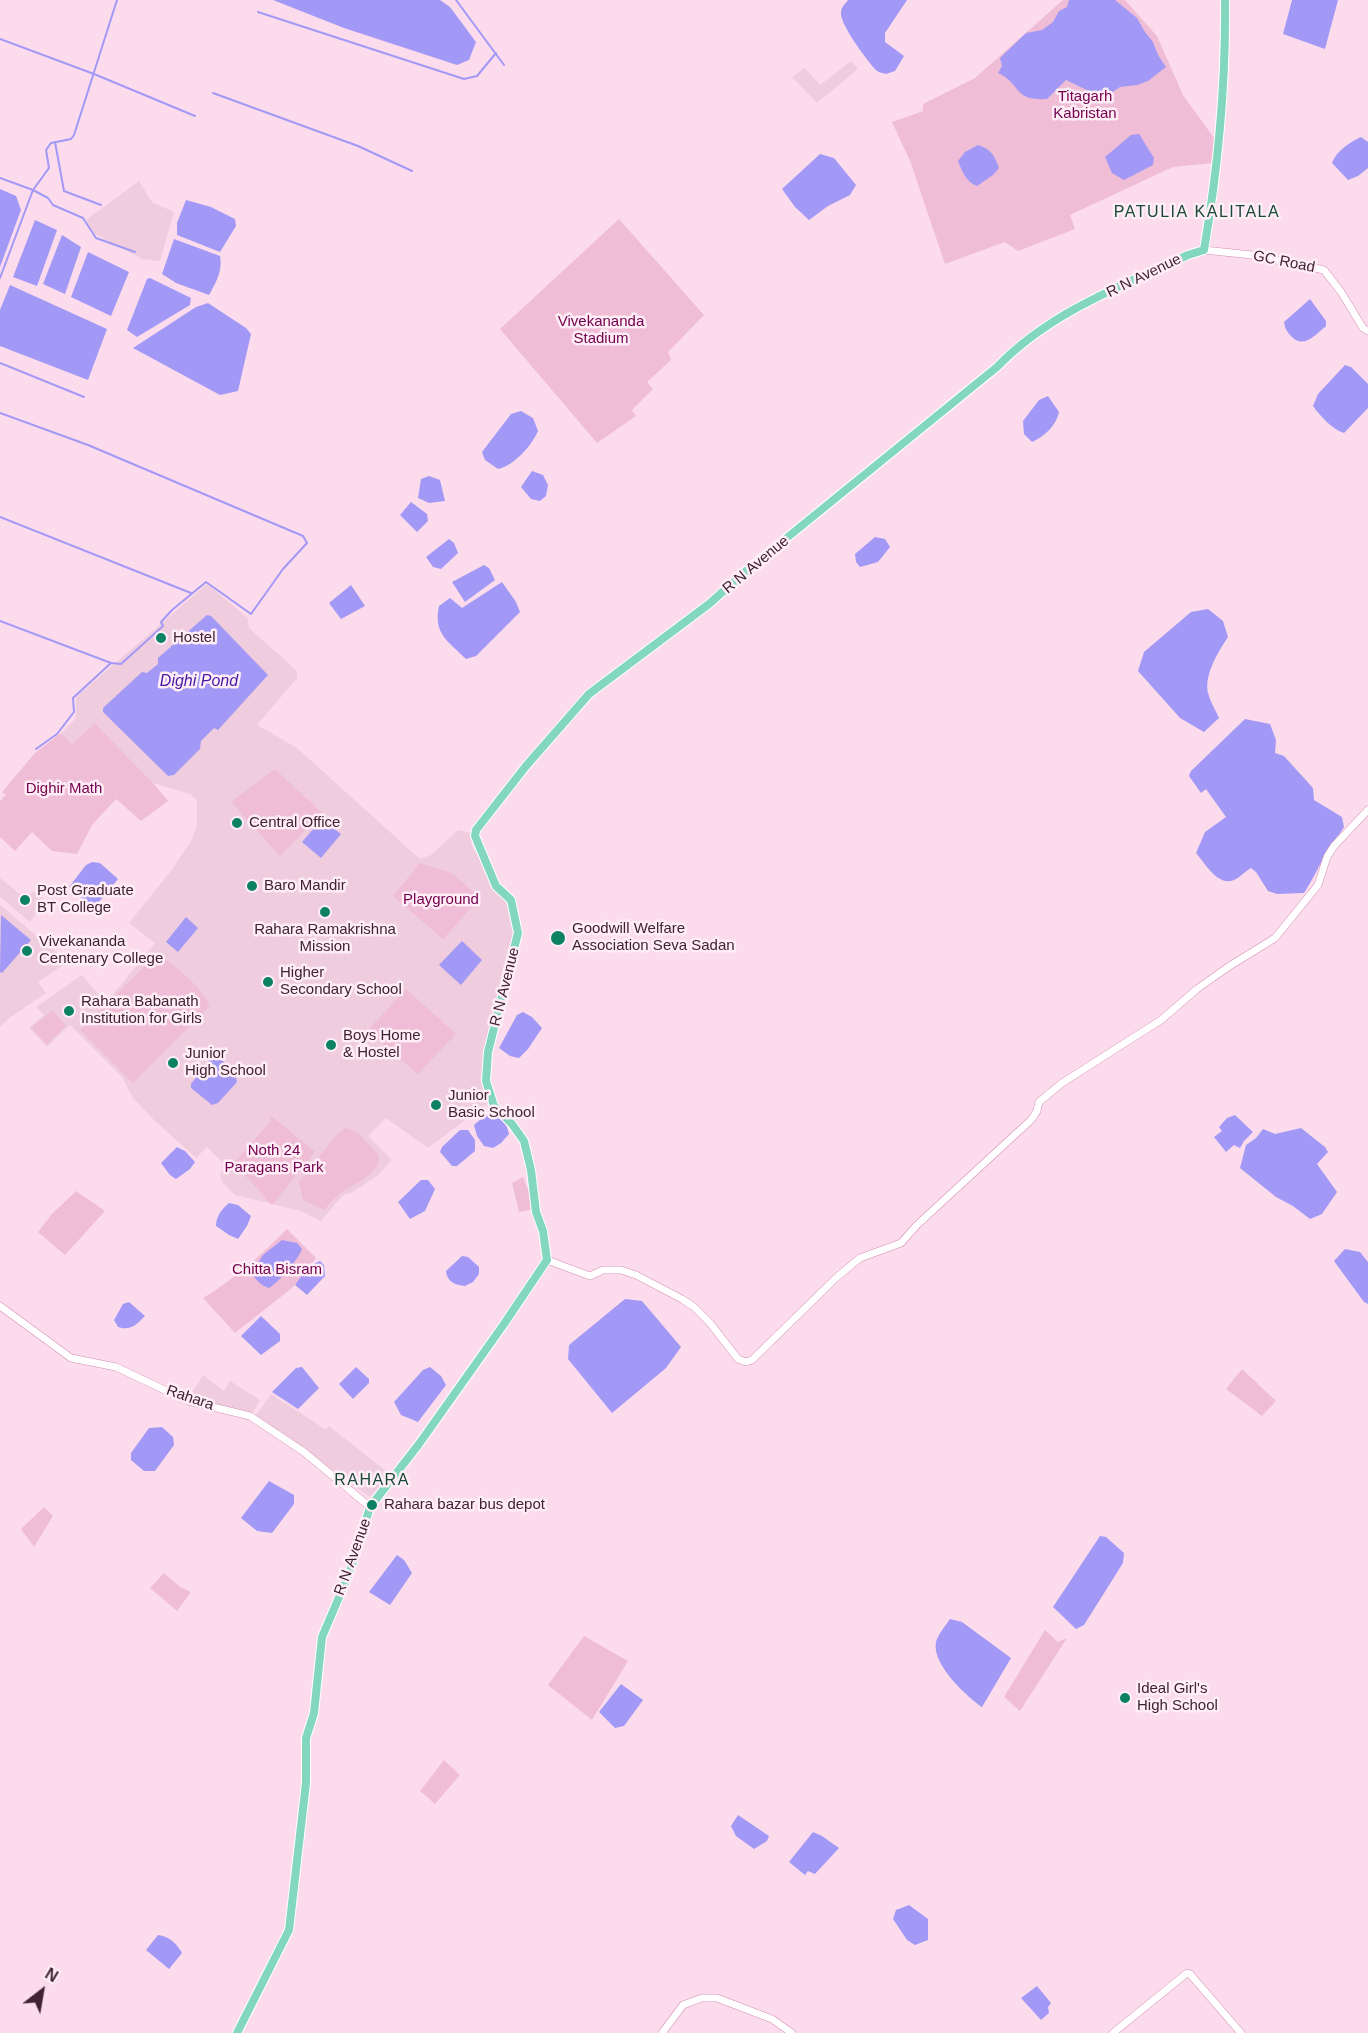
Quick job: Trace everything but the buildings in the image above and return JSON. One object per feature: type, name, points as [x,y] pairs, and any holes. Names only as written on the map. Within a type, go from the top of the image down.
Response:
[{"type":"main road","points":[[1204,250],[1218,154],[1225,0]]},
{"type":"main road","name":"R N Avenue","points":[[237,2033],[289,1930],[306,1783],[306,1738],[314,1713],[322,1637],[349,1574],[370,1507],[424,1437],[547,1260],[524,1141],[512,1124],[494,1106],[486,1081],[488,1052],[518,933],[511,900],[496,886],[478,845],[476,830],[526,766],[589,694],[715,599],[997,368],[1011,353],[1042,328],[1080,306],[1188,255],[1204,250]]},
{"type":"street","name":"GC Road","points":[[1204,250],[1252,255],[1324,270],[1341,292],[1363,328],[1368,331]]},
{"type":"street","points":[[547,1260],[590,1276],[603,1270],[621,1270],[636,1275],[694,1307],[710,1323],[738,1359],[746,1362],[752,1360],[837,1277],[860,1258],[901,1243],[917,1225],[1031,1120],[1037,1111],[1039,1102],[1062,1083],[1161,1020],[1197,989],[1275,938],[1318,885],[1327,857],[1334,846],[1368,810]]},
{"type":"street","name":"Rahara","points":[[0,1306],[71,1358],[116,1367],[188,1401],[250,1416],[304,1452],[370,1507]]},
{"type":"street","points":[[1113,2033],[1187,1972],[1241,2033]]},
{"type":"street","points":[[662,2033],[683,2006],[702,1998],[717,1998],[772,2019],[792,2033]]},
{"type":"shaded area","points":[[851,61],[858,69],[817,103],[792,77],[805,68],[820,85]]},
{"type":"shaded area","points":[[139,181],[152,202],[174,212],[160,261],[142,259],[95,234],[86,220]]},
{"type":"shaded area","name":"Rahara Ramakrishna Mission","points":[[207,584],[248,618],[249,628],[297,671],[297,678],[257,725],[297,748],[420,859],[431,855],[458,830],[471,833],[472,847],[510,901],[517,928],[486,1048],[492,1100],[428,1148],[386,1118],[368,1136],[392,1160],[377,1176],[353,1192],[343,1195],[321,1221],[301,1211],[235,1195],[222,1182],[220,1174],[226,1166],[207,1147],[196,1158],[133,1098],[122,1077],[70,1025],[47,1047],[29,1028],[44,1015],[36,1007],[82,975],[106,1003],[155,943],[129,923],[190,843],[197,826],[197,800],[190,794],[153,783],[95,723],[72,744],[61,733],[76,718],[76,697]]},
{"type":"shaded area","name":"Post Graduate BT College","points":[[0,878],[26,899],[33,891],[46,901],[30,922],[0,897]]},
{"type":"shaded area","name":"Vivekananda Centenary College","points":[[0,905],[68,962],[38,982],[46,993],[0,1027]]},
{"type":"shaded area","points":[[203,1375],[224,1391],[230,1381],[260,1400],[252,1414],[189,1398]]},
{"type":"shaded area","points":[[271,1394],[325,1429],[329,1426],[390,1474],[370,1497],[255,1417]]},
{"type":"green space","name":"Titagarh Kabristan","points":[[1063,0],[1125,0],[1157,36],[1183,95],[1214,138],[1213,163],[1173,167],[1070,215],[1075,229],[1018,251],[1005,242],[945,264],[910,161],[892,122],[923,111],[923,104],[975,78]]},
{"type":"green space","name":"Vivekananda Stadium","points":[[619,219],[704,315],[668,352],[671,360],[647,382],[653,389],[632,410],[636,416],[597,443],[500,329]]},
{"type":"green space","name":"Dighir Math","points":[[95,723],[168,801],[141,821],[116,799],[92,825],[77,854],[52,851],[32,832],[15,851],[0,837],[0,801],[6,795],[2,792],[35,753],[61,733],[72,744]]},
{"type":"green space","points":[[275,769],[322,813],[280,856],[231,802]]},
{"type":"green space","name":"Playground","points":[[420,863],[452,873],[480,898],[443,939],[393,896]]},
{"type":"green space","points":[[157,954],[187,977],[210,1006],[133,1083],[80,1030]]},
{"type":"green space","points":[[406,989],[456,1034],[418,1074],[367,1031]]},
{"type":"green space","points":[[53,1010],[66,1026],[47,1044],[31,1028]]},
{"type":"green space","name":"Noth 24 Paragans Park","points":[[270,1115],[315,1152],[272,1205],[234,1163],[271,1121]]},
{"type":"green space","points":[[346,1128],[357,1132],[378,1154],[379,1161],[372,1172],[339,1195],[324,1210],[303,1200],[299,1182],[338,1133]]},
{"type":"green space","points":[[523,1177],[533,1209],[519,1212],[512,1183]]},
{"type":"green space","points":[[76,1191],[105,1211],[65,1255],[38,1232],[52,1214]]},
{"type":"green space","name":"Chitta Bisram","points":[[287,1229],[316,1258],[292,1288],[235,1333],[203,1298],[247,1266]]},
{"type":"green space","points":[[1242,1369],[1276,1401],[1262,1416],[1226,1389]]},
{"type":"green space","points":[[44,1507],[53,1516],[34,1547],[21,1529]]},
{"type":"green space","points":[[164,1573],[180,1587],[191,1592],[177,1611],[150,1588]]},
{"type":"green space","points":[[1045,1630],[1058,1642],[1067,1638],[1020,1711],[1004,1697]]},
{"type":"green space","points":[[584,1636],[628,1661],[592,1720],[548,1685]]},
{"type":"green space","points":[[444,1760],[460,1775],[435,1804],[420,1791]]},
{"type":"water","points":[[273,0],[440,0],[450,7],[476,42],[469,60],[457,65],[344,28]]},
{"type":"water","points":[[848,0],[907,0],[885,33],[885,42],[904,56],[895,71],[886,74],[877,70],[854,41],[844,24],[841,12]]},
{"type":"water","points":[[1069,0],[1115,0],[1137,18],[1166,67],[1148,81],[1120,87],[1111,93],[1097,95],[1066,80],[1047,99],[1022,95],[1006,77],[998,73],[1002,66],[1000,58],[1026,33],[1042,30],[1053,22],[1059,11],[1067,7]]},
{"type":"water","points":[[1292,0],[1338,0],[1325,49],[1283,34]]},
{"type":"water","points":[[1139,134],[1154,158],[1153,165],[1124,180],[1112,173],[1105,157],[1131,135]]},
{"type":"water","points":[[1361,137],[1368,142],[1368,168],[1348,180],[1332,163],[1340,151]]},
{"type":"water","points":[[978,145],[992,154],[999,168],[977,186],[967,179],[958,161],[965,152]]},
{"type":"water","points":[[820,154],[834,158],[856,185],[850,195],[828,206],[809,220],[795,207],[782,189]]},
{"type":"water","points":[[0,189],[16,196],[21,210],[0,267]]},
{"type":"water","points":[[186,200],[211,207],[235,219],[236,226],[220,252],[177,235],[177,223]]},
{"type":"water","points":[[35,220],[57,230],[37,286],[13,277]]},
{"type":"water","points":[[62,235],[81,247],[65,294],[43,284]]},
{"type":"water","points":[[174,239],[220,256],[220,271],[209,295],[176,283],[162,274]]},
{"type":"water","points":[[88,252],[129,272],[111,316],[71,297]]},
{"type":"water","points":[[150,278],[191,298],[190,305],[137,337],[127,330],[147,279]]},
{"type":"water","points":[[10,285],[107,329],[88,380],[0,346],[0,310]]},
{"type":"water","points":[[1310,299],[1326,321],[1326,326],[1308,340],[1299,341],[1290,335],[1284,322]]},
{"type":"water","points":[[208,303],[246,328],[251,334],[238,391],[220,395],[133,348],[196,307]]},
{"type":"water","points":[[1345,365],[1351,367],[1368,384],[1368,408],[1344,433],[1335,429],[1313,406],[1318,394]]},
{"type":"water","points":[[1048,396],[1059,412],[1058,417],[1049,430],[1032,442],[1024,434],[1023,421],[1039,400]]},
{"type":"water","points":[[521,411],[533,418],[538,431],[522,454],[510,464],[498,469],[485,460],[482,452],[511,414]]},
{"type":"water","points":[[532,471],[543,475],[548,485],[546,496],[540,501],[531,499],[521,487]]},
{"type":"water","points":[[429,476],[440,480],[445,501],[429,503],[418,498],[421,479]]},
{"type":"water","points":[[411,502],[427,514],[428,521],[417,532],[400,515]]},
{"type":"water","points":[[875,537],[885,539],[890,547],[878,562],[860,567],[856,562],[855,554]]},
{"type":"water","points":[[449,539],[454,543],[458,553],[441,569],[433,567],[426,557]]},
{"type":"water","points":[[484,565],[489,568],[495,580],[465,602],[452,582]]},
{"type":"water","points":[[502,582],[520,612],[476,656],[466,659],[448,642],[440,630],[439,606],[450,598],[462,608]]},
{"type":"water","points":[[351,585],[365,606],[341,619],[329,603]]},
{"type":"water","points":[[1208,609],[1223,621],[1228,637],[1212,665],[1207,689],[1219,718],[1204,732],[1180,718],[1138,671],[1144,652],[1191,612]]},
{"type":"water","name":"Dighi Pond","points":[[207,615],[211,616],[268,675],[218,730],[214,728],[201,741],[200,749],[174,775],[168,776],[103,712],[103,708],[142,672],[147,673],[158,664],[158,658]]},
{"type":"water","points":[[1245,719],[1270,724],[1276,740],[1275,753],[1284,756],[1313,788],[1314,800],[1342,817],[1344,827],[1327,851],[1304,893],[1277,894],[1268,891],[1251,868],[1236,879],[1224,881],[1213,874],[1196,853],[1205,832],[1226,817],[1206,789],[1201,793],[1189,776],[1191,771]]},
{"type":"water","points":[[322,819],[341,834],[321,858],[302,842]]},
{"type":"water","points":[[92,862],[100,863],[118,879],[94,908],[69,887],[86,865]]},
{"type":"water","points":[[1,915],[31,940],[2,973],[0,972]]},
{"type":"water","points":[[186,917],[198,928],[178,952],[166,942]]},
{"type":"water","points":[[462,941],[482,960],[461,985],[439,965]]},
{"type":"water","points":[[523,1012],[532,1017],[542,1028],[519,1058],[510,1056],[499,1048],[517,1015]]},
{"type":"water","points":[[217,1055],[235,1073],[237,1082],[218,1103],[212,1105],[191,1088],[191,1084],[211,1058]]},
{"type":"water","points":[[487,1114],[502,1120],[509,1134],[493,1148],[484,1146],[477,1136],[474,1125]]},
{"type":"water","points":[[1235,1115],[1253,1132],[1240,1148],[1234,1145],[1226,1152],[1214,1137],[1222,1131],[1219,1127],[1227,1118]]},
{"type":"water","points":[[1301,1128],[1328,1152],[1317,1164],[1337,1192],[1322,1214],[1310,1219],[1276,1197],[1240,1168],[1246,1145],[1263,1129],[1275,1134]]},
{"type":"water","points":[[460,1130],[468,1130],[475,1140],[475,1151],[457,1166],[452,1166],[440,1152],[442,1147]]},
{"type":"water","points":[[177,1147],[185,1151],[195,1162],[190,1169],[176,1179],[161,1163]]},
{"type":"water","points":[[421,1180],[428,1180],[435,1189],[425,1211],[410,1219],[398,1202]]},
{"type":"water","points":[[229,1203],[238,1205],[251,1216],[238,1239],[216,1226],[220,1213]]},
{"type":"water","points":[[282,1240],[297,1243],[302,1249],[288,1270],[269,1288],[259,1282],[252,1273],[263,1255]]},
{"type":"water","points":[[1345,1249],[1360,1252],[1368,1262],[1368,1304],[1364,1302],[1334,1261]]},
{"type":"water","points":[[462,1256],[468,1257],[479,1267],[479,1274],[473,1282],[465,1286],[452,1282],[446,1271]]},
{"type":"water","points":[[320,1261],[324,1265],[325,1276],[307,1295],[295,1285],[309,1268]]},
{"type":"water","points":[[625,1299],[642,1301],[681,1347],[666,1368],[612,1413],[568,1359],[569,1345]]},
{"type":"water","points":[[129,1302],[145,1316],[130,1328],[118,1327],[114,1320],[123,1304]]},
{"type":"water","points":[[261,1316],[280,1334],[280,1341],[261,1355],[241,1336]]},
{"type":"water","points":[[302,1367],[319,1388],[298,1409],[272,1392],[296,1368]]},
{"type":"water","points":[[356,1367],[369,1379],[369,1383],[353,1399],[339,1384]]},
{"type":"water","points":[[430,1367],[441,1376],[446,1385],[418,1422],[401,1415],[394,1402],[423,1370]]},
{"type":"water","points":[[162,1427],[173,1437],[174,1445],[155,1471],[144,1471],[131,1460],[131,1453],[149,1428]]},
{"type":"water","points":[[269,1481],[294,1495],[294,1504],[272,1533],[257,1531],[241,1518]]},
{"type":"water","points":[[1100,1536],[1106,1537],[1124,1553],[1123,1563],[1084,1625],[1076,1629],[1053,1607]]},
{"type":"water","points":[[397,1555],[404,1560],[412,1573],[390,1605],[369,1592]]},
{"type":"water","points":[[950,1619],[962,1622],[1011,1658],[982,1707],[950,1677],[938,1657],[937,1639]]},
{"type":"water","points":[[621,1684],[643,1700],[624,1726],[615,1728],[599,1712]]},
{"type":"water","points":[[738,1815],[769,1836],[767,1841],[754,1849],[736,1836],[731,1826]]},
{"type":"water","points":[[813,1832],[839,1848],[815,1874],[808,1871],[805,1875],[789,1862]]},
{"type":"water","points":[[909,1905],[928,1919],[928,1940],[915,1945],[907,1940],[893,1919],[896,1910]]},
{"type":"water","points":[[158,1935],[172,1941],[182,1953],[169,1969],[146,1950]]},
{"type":"water","points":[[1037,1986],[1051,2003],[1048,2007],[1049,2013],[1041,2020],[1021,1998]]},
{"type":"waterway","points":[[0,278],[33,190],[49,168],[46,150],[51,143],[71,139],[74,135],[117,0]]},
{"type":"waterway","points":[[456,0],[504,65]]},
{"type":"waterway","points":[[258,12],[464,79],[477,76],[496,53]]},
{"type":"waterway","points":[[0,39],[94,74],[195,116]]},
{"type":"waterway","points":[[213,93],[358,146],[412,171]]},
{"type":"waterway","points":[[55,142],[64,191],[101,205]]},
{"type":"waterway","points":[[0,178],[33,190],[48,198],[53,205],[83,218],[96,238],[135,252]]},
{"type":"waterway","points":[[0,363],[84,397]]},
{"type":"waterway","points":[[0,413],[88,445],[303,536],[307,543],[283,569],[251,614],[206,582],[172,610],[161,622],[163,626],[121,664],[111,663],[73,698],[74,712],[57,734],[36,749]]},
{"type":"waterway","points":[[0,517],[191,593]]},
{"type":"waterway","points":[[0,621],[111,663]]},
{"type":"place","name":"Hostel","points":[[161,638]]},
{"type":"place","name":"Central Office","points":[[237,823]]},
{"type":"place","name":"Baro Mandir","points":[[252,886]]},
{"type":"place","name":"Post Graduate BT College","points":[[25,900]]},
{"type":"place","name":"Rahara Ramakrishna Mission","points":[[325,912]]},
{"type":"place","name":"Goodwill Welfare Association Seva Sadan","points":[[558,938]]},
{"type":"place","name":"Vivekananda Centenary College","points":[[27,951]]},
{"type":"place","name":"Higher Secondary School","points":[[268,982]]},
{"type":"place","name":"Rahara Babanath Institution for Girls","points":[[69,1011]]},
{"type":"place","name":"Boys Home & Hostel","points":[[331,1045]]},
{"type":"place","name":"Junior High School","points":[[173,1063]]},
{"type":"place","name":"Junior Basic School","points":[[436,1105]]},
{"type":"place","name":"Rahara bazar bus depot","points":[[372,1505]]},
{"type":"place","name":"Ideal Girl's High School","points":[[1125,1698]]},
{"type":"district","name":"PATULIA KALITALA","points":[[1197,213]]},
{"type":"district","name":"RAHARA","points":[[372,1481]]}]
